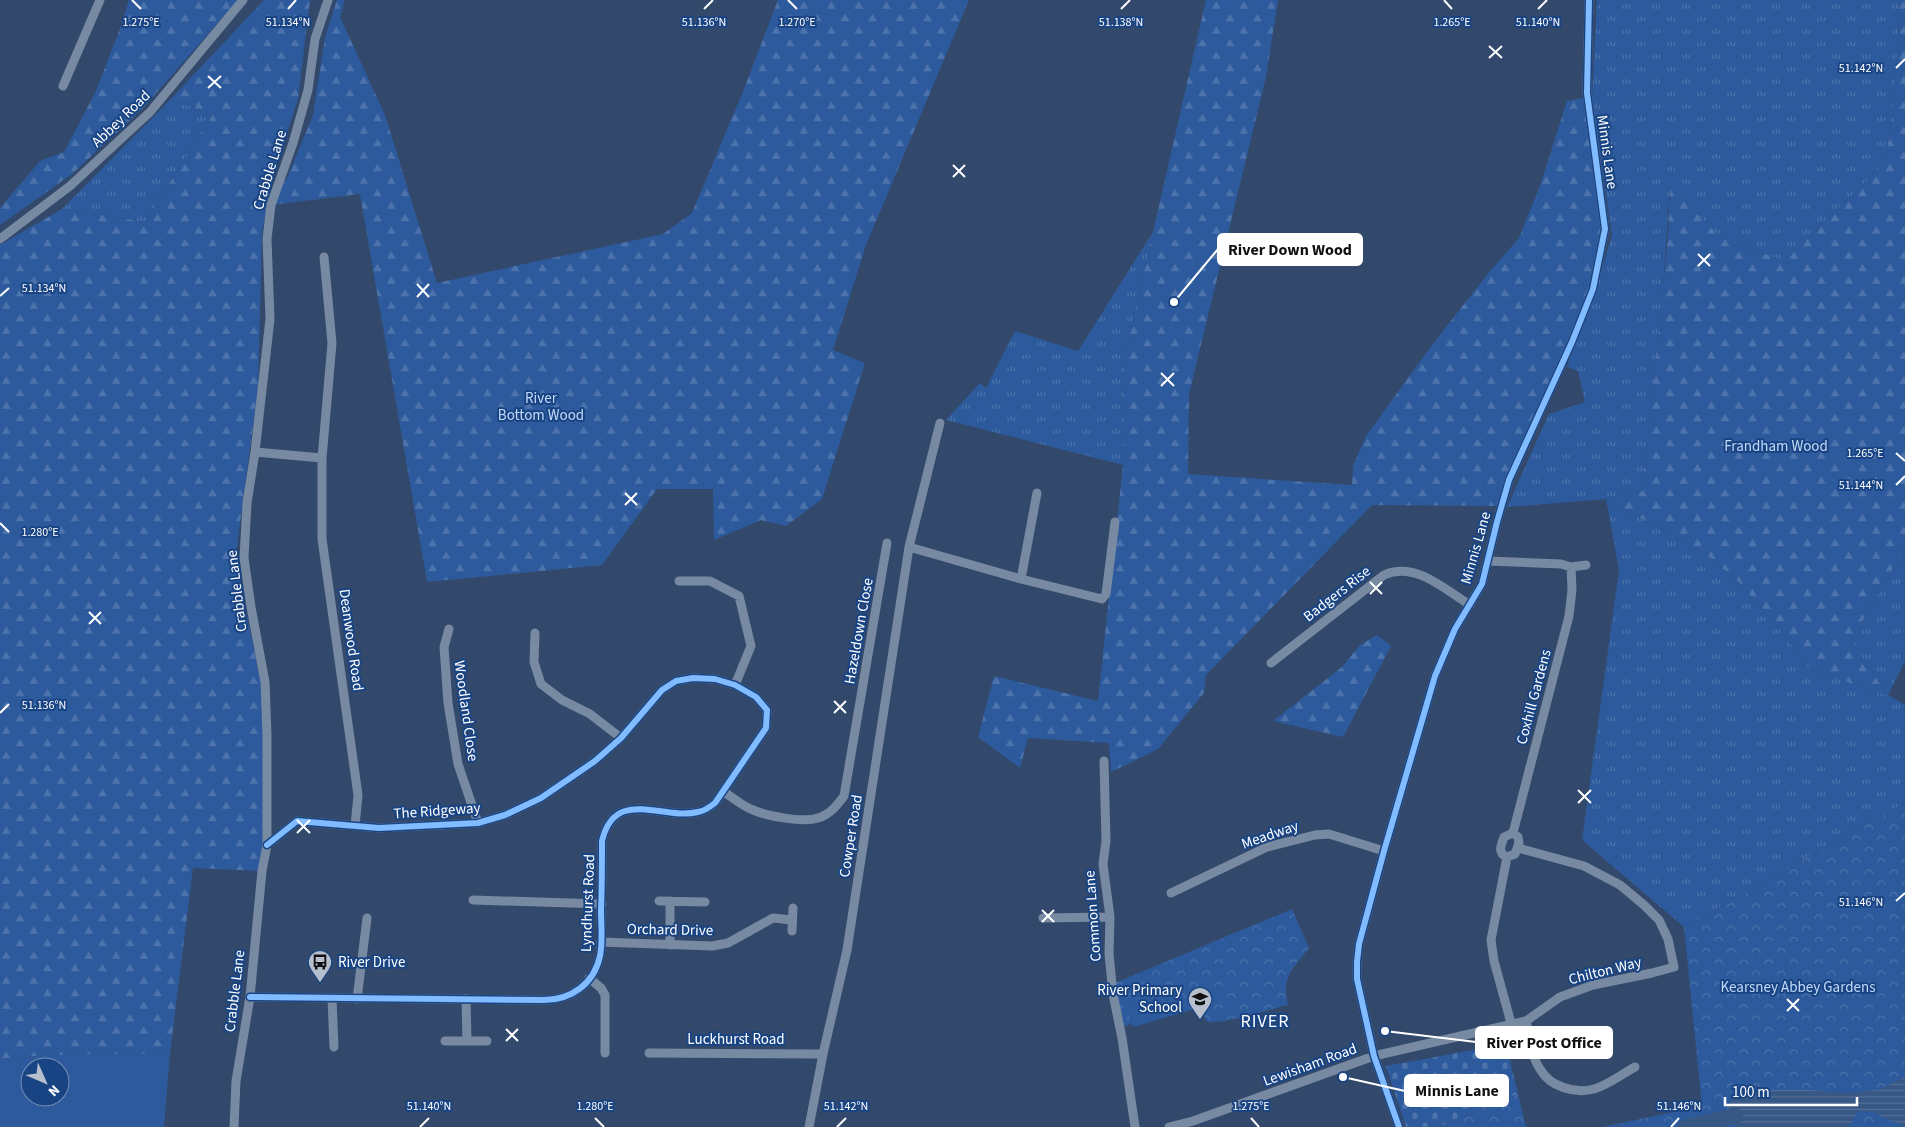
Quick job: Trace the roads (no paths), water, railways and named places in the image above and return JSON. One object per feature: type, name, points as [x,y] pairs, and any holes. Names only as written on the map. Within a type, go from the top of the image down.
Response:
[{"type":"street","points":[[63,86],[100,0]]},
{"type":"street","name":"Abbey Road","points":[[0,239],[70,186],[150,112],[243,0]]},
{"type":"street","name":"Crabble Lane","points":[[234,1127],[236,1081],[250,997],[261,880],[267,844],[265,682],[244,558],[247,503],[255,452],[270,319],[267,239],[271,205],[308,90],[315,39],[328,0]]},
{"type":"street","name":"Minnis Lane","points":[[1396,1126],[1374,1056],[1357,979],[1356,962],[1359,944],[1435,676],[1455,629],[1482,584],[1509,480],[1572,342],[1593,289],[1605,229],[1587,93],[1589,0]]},
{"type":"street","name":"Deanwood Road","points":[[324,257],[332,344],[322,458],[322,539],[358,795],[355,826]]},
{"type":"street","name":"Cowper Road","points":[[809,1127],[823,1054],[847,950],[909,547],[940,423]]},
{"type":"street","points":[[255,452],[322,458]]},
{"type":"street","points":[[1021,579],[1037,493]]},
{"type":"street","points":[[909,547],[1098,599],[1104,598],[1106,594],[1115,522]]},
{"type":"street","name":"Hazeldown Close","points":[[723,791],[754,810],[788,818],[808,820],[819,818],[833,810],[844,796],[888,544]]},
{"type":"street","points":[[1488,561],[1561,564],[1570,567],[1586,565]]},
{"type":"street","name":"Coxhill Gardens","points":[[1511,1024],[1494,961],[1491,940],[1507,857],[1502,855],[1500,851],[1504,837],[1513,833],[1569,616],[1572,590],[1570,567]]},
{"type":"street","name":"Badgers Rise","points":[[1271,663],[1282,660],[1384,575],[1391,572],[1402,570],[1418,573],[1470,605]]},
{"type":"street","points":[[679,581],[710,581],[739,596],[751,646],[735,684]]},
{"type":"street","name":"Woodland Close","points":[[449,630],[444,646],[448,703],[458,764],[478,823]]},
{"type":"street","points":[[535,633],[534,662],[542,684],[562,700],[590,714],[621,738]]},
{"type":"street","name":"The Ridgeway","points":[[267,844],[297,821],[379,828],[478,823],[505,815],[541,798],[595,761],[621,738],[662,690],[676,682],[693,678],[715,679],[735,684],[756,697],[767,710]]},
{"type":"street","name":"Lyndhurst Road","points":[[250,997],[556,1000],[568,997],[589,978],[600,956],[602,841],[610,821],[618,814],[635,808],[690,813],[706,809],[715,803],[766,728],[767,710]]},
{"type":"street","name":"Common Lane","points":[[1104,761],[1106,841],[1103,864],[1110,917],[1109,954],[1135,1127]]},
{"type":"street","points":[[1507,857],[1515,854],[1518,848],[1518,837],[1513,833]]},
{"type":"street","name":"Meadway","points":[[1171,893],[1267,847],[1315,835],[1329,834],[1384,851]]},
{"type":"street","name":"Chilton Way","points":[[1374,1056],[1526,1021],[1560,997],[1594,985],[1652,974],[1674,967],[1668,939],[1659,920],[1620,885],[1584,866],[1518,848]]},
{"type":"street","points":[[472,900],[602,904]]},
{"type":"street","points":[[659,901],[705,902]]},
{"type":"street","points":[[670,901],[670,944]]},
{"type":"street","points":[[792,931],[793,908]]},
{"type":"street","points":[[1043,918],[1110,917]]},
{"type":"street","points":[[357,999],[366,918]]},
{"type":"street","name":"Orchard Drive","points":[[601,942],[712,946],[728,943],[774,918],[792,920]]},
{"type":"street","points":[[589,978],[601,988],[605,995],[605,1053]]},
{"type":"street","points":[[332,999],[334,1046]]},
{"type":"street","points":[[466,999],[467,1041]]},
{"type":"street","points":[[1526,1021],[1535,1059],[1540,1070],[1548,1080],[1563,1088],[1577,1091],[1595,1089],[1635,1067]]},
{"type":"street","points":[[445,1041],[487,1041]]},
{"type":"street","name":"Luckhurst Road","points":[[649,1052],[823,1054]]},
{"type":"street","name":"Lewisham Road","points":[[1170,1127],[1193,1121],[1374,1056]]},
{"type":"waterway","points":[[1686,1127],[1735,1116]]},
{"type":"place","name":"River Down Wood","points":[[1174,302]]},
{"type":"place","name":"River Drive","points":[[320,983]]},
{"type":"place","name":"River Primary School","points":[[1200,1020]]},
{"type":"place","name":"River Post Office","points":[[1385,1031]]},
{"type":"place","name":"Minnis Lane","points":[[1343,1077]]},
{"type":"district","name":"RIVER","points":[[1265,1021]]},
{"type":"park label","name":"River Bottom Wood","points":[[541,406]]},
{"type":"park label","name":"Frandham Wood","points":[[1776,446]]},
{"type":"park label","name":"Kearsney Abbey Gardens","points":[[1798,987]]}]
